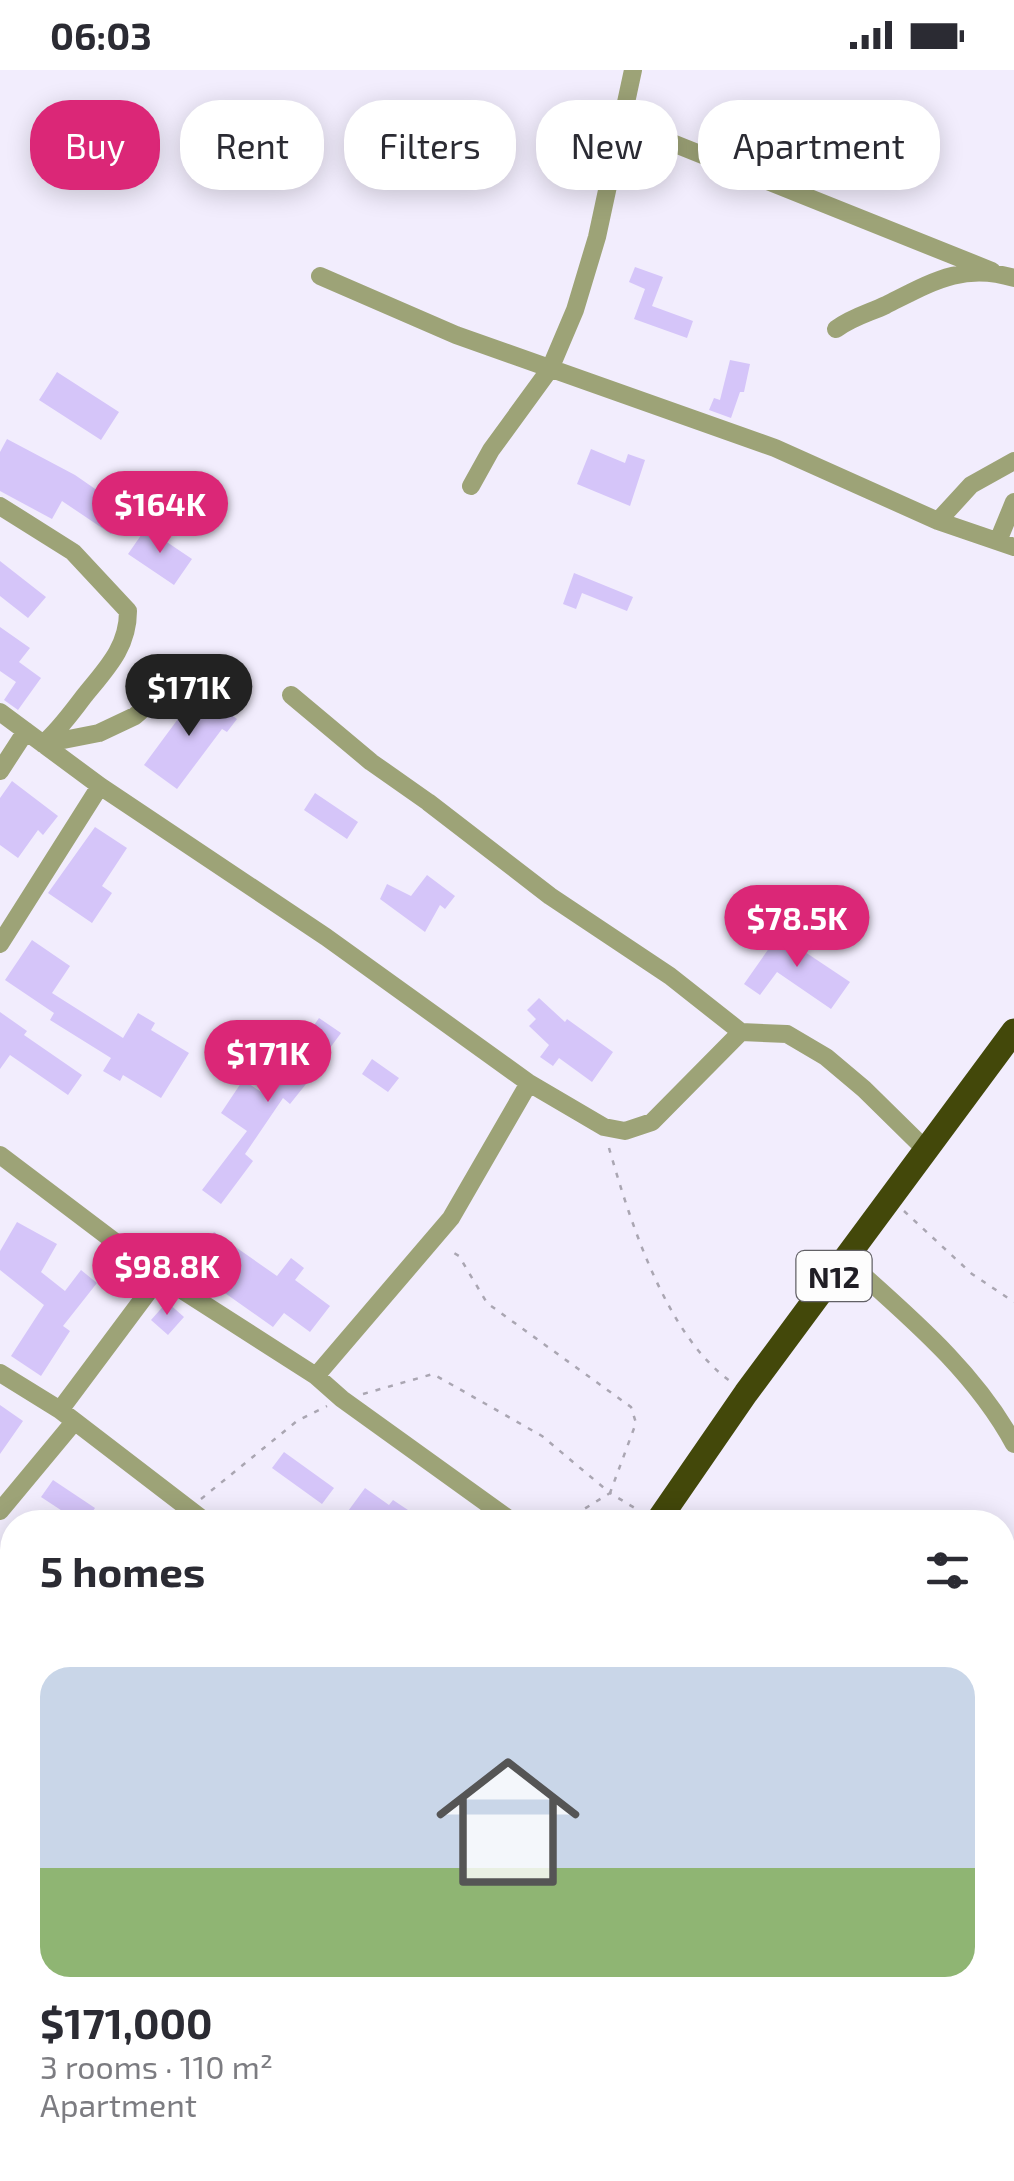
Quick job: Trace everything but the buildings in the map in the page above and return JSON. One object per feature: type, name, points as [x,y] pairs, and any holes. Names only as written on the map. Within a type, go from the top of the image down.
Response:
[{"type":"highway","name":"N12","points":[[665,1510],[746,1392],[1014,1031]]},
{"type":"street","points":[[626,100],[633,70]]},
{"type":"street","points":[[678,145],[1014,278]]},
{"type":"street","points":[[471,486],[491,450],[550,370],[575,310],[607,190]]},
{"type":"street","points":[[836,328],[912,289],[968,271],[992,271]]},
{"type":"street","points":[[320,276],[456,336],[775,448],[938,521],[1006,544],[1014,502]]},
{"type":"street","points":[[938,521],[971,485],[1014,461]]},
{"type":"street","points":[[0,506],[73,552],[128,611],[128,628],[118,654],[66,724],[43,744]]},
{"type":"street","points":[[43,744],[99,733],[135,716],[171,685],[204,679]]},
{"type":"street","points":[[291,695],[371,762],[550,896],[670,976],[741,1032],[787,1034],[826,1057],[924,1148]]},
{"type":"street","points":[[0,712],[100,786],[326,937],[529,1084],[604,1127],[625,1131],[652,1122],[741,1032]]},
{"type":"street","points":[[0,772],[26,732]]},
{"type":"street","points":[[0,944],[100,786]]},
{"type":"street","points":[[316,1376],[450,1218],[529,1084]]},
{"type":"street","points":[[0,1155],[160,1276],[316,1376],[496,1510]]},
{"type":"street","points":[[846,1260],[937,1342],[1013,1439]]},
{"type":"street","points":[[1,1510],[160,1276]]},
{"type":"street","points":[[0,1373],[67,1416],[190,1510]]},
{"type":"path","points":[[604,1127],[632,1228],[670,1307],[708,1366],[746,1392]]},
{"type":"path","points":[[888,1198],[972,1274],[1014,1302]]},
{"type":"path","points":[[417,1258],[441,1245],[459,1256],[487,1303],[631,1407],[636,1423],[610,1493],[582,1510]]},
{"type":"path","points":[[190,1510],[222,1479],[297,1421],[342,1399],[433,1374],[542,1436],[610,1493],[638,1510]]}]
